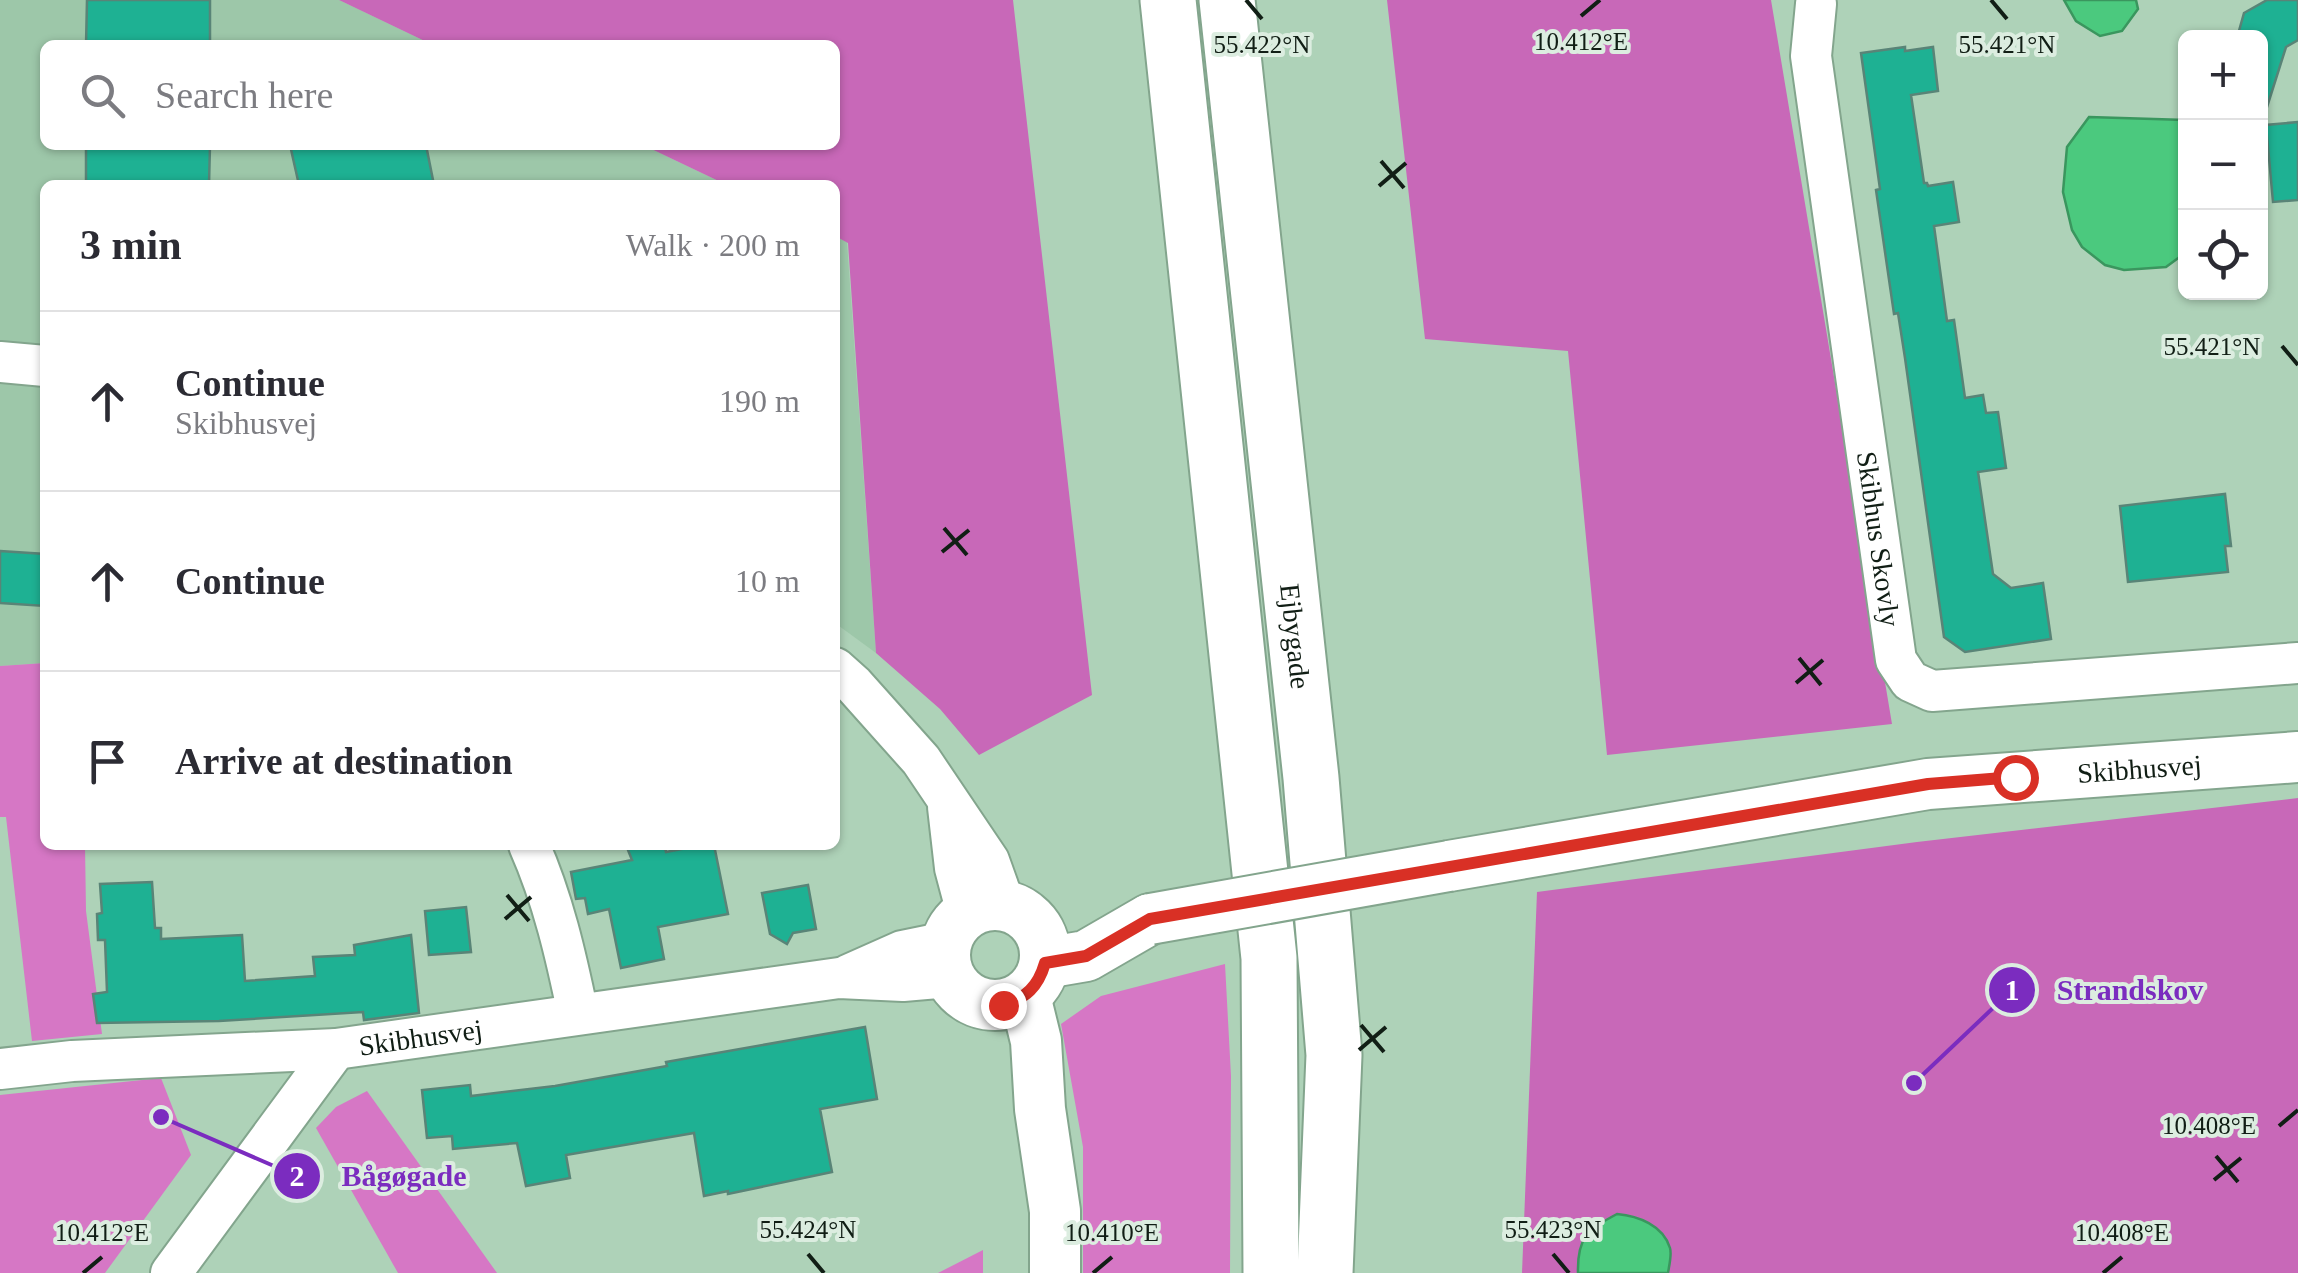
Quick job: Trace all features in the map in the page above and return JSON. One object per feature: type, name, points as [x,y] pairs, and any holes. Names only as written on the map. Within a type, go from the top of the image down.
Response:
[{"type":"main road","points":[[1168,0],[1269,958],[1271,1273]]},
{"type":"main road","name":"Ejbygade","points":[[1227,0],[1311,778],[1334,1055],[1325,1273]]},
{"type":"street","name":"Skibhus Skovly","points":[[1816,4],[1811,56],[1896,660],[1910,681],[1932,692],[2298,663]]},
{"type":"street","points":[[0,362],[40,366]]},
{"type":"street","points":[[840,672],[921,760],[947,798],[954,868],[1036,1041],[1040,1109],[1054,1211],[1056,1273]]},
{"type":"street","name":"Skibhusvej","points":[[0,1069],[72,1060],[336,1050],[839,978],[902,951],[1086,956],[1150,919],[1928,784],[2298,756]]},
{"type":"street","points":[[531,850],[562,940],[578,1014]]},
{"type":"street","points":[[171,1273],[336,1050]]},
{"type":"shaded area","points":[[0,0],[339,0],[423,40],[40,40],[40,150],[654,150],[716,180],[40,180],[40,663],[0,666]]},
{"type":"shaded area","points":[[339,0],[1013,0],[1092,695],[979,755],[940,709],[876,653],[848,243],[840,239],[840,180],[716,180],[654,150],[840,150],[840,40],[423,40]]},
{"type":"shaded area","points":[[1387,0],[1771,0],[1892,724],[1607,755],[1568,351],[1425,339]]},
{"type":"shaded area","points":[[2064,0],[2136,0],[2138,9],[2122,31],[2100,36],[2076,21]]},
{"type":"shaded area","points":[[2089,117],[2178,120],[2178,258],[2166,267],[2124,270],[2105,265],[2082,247],[2072,230],[2063,192],[2067,147]]},
{"type":"shaded area","points":[[840,238],[847,242],[876,653],[840,627]]},
{"type":"shaded area","points":[[40,663],[40,850],[85,850],[86,911],[102,1034],[32,1041],[6,817],[0,817],[0,666]]},
{"type":"shaded area","points":[[2298,798],[2298,1273],[1522,1273],[1537,892],[1917,842]]},
{"type":"shaded area","points":[[1225,964],[1231,1076],[1230,1273],[1083,1273],[1083,1147],[1061,1024],[1101,996]]},
{"type":"shaded area","points":[[161,1078],[191,1155],[105,1273],[0,1273],[0,1095]]},
{"type":"shaded area","points":[[367,1091],[497,1273],[398,1273],[316,1128],[336,1107]]},
{"type":"shaded area","points":[[1617,1214],[1641,1220],[1662,1233],[1671,1251],[1668,1273],[1578,1273],[1579,1251],[1586,1236]]},
{"type":"shaded area","points":[[983,1250],[983,1273],[938,1273]]},
{"type":"building","points":[[87,0],[210,0],[210,40],[86,40]]},
{"type":"building","points":[[2267,0],[2298,0],[2298,40],[2286,47],[2268,104],[2268,30],[2239,30],[2244,13]]},
{"type":"building","points":[[1905,47],[1905,51],[1933,47],[1938,91],[1911,95],[1924,183],[1928,186],[1953,182],[1959,222],[1934,226],[1947,321],[1954,320],[1965,398],[1983,395],[1986,413],[1998,412],[2006,468],[1978,472],[1993,574],[2011,588],[2043,583],[2051,639],[1965,652],[1944,637],[1905,358],[1898,313],[1894,314],[1876,190],[1880,189],[1861,53]]},
{"type":"building","points":[[2298,122],[2298,200],[2273,202],[2268,125]]},
{"type":"building","points":[[86,150],[210,150],[209,180],[86,180]]},
{"type":"building","points":[[291,150],[427,150],[433,180],[298,180]]},
{"type":"building","points":[[2225,494],[2231,546],[2225,546],[2228,572],[2128,582],[2120,506]]},
{"type":"building","points":[[0,551],[40,554],[40,606],[0,603]]},
{"type":"building","points":[[628,850],[715,850],[728,914],[658,927],[664,959],[621,968],[609,909],[588,914],[585,898],[576,899],[571,872],[632,860]]},
{"type":"building","points":[[152,882],[155,928],[161,928],[161,939],[242,935],[245,981],[315,976],[313,957],[355,955],[354,945],[411,935],[419,1013],[364,1020],[363,1012],[219,1021],[97,1023],[93,994],[107,992],[105,940],[98,940],[97,914],[102,913],[100,884]]},
{"type":"building","points":[[808,885],[816,929],[793,933],[787,944],[770,934],[762,893]]},
{"type":"building","points":[[466,907],[471,952],[429,955],[425,911]]},
{"type":"building","points":[[865,1027],[877,1099],[820,1109],[832,1172],[704,1196],[694,1133],[566,1155],[570,1178],[526,1186],[517,1143],[453,1149],[452,1136],[427,1138],[422,1090],[470,1085],[471,1096],[555,1086]]},
{"type":"place","name":"Strandskov","points":[[1914,1083]]},
{"type":"place","name":"Bågøgade","points":[[161,1117]]},
{"type":"route","points":[[1003,1005],[1026,996],[1035,987],[1045,963],[1086,956],[1150,919],[1928,784],[2015,777]]}]
